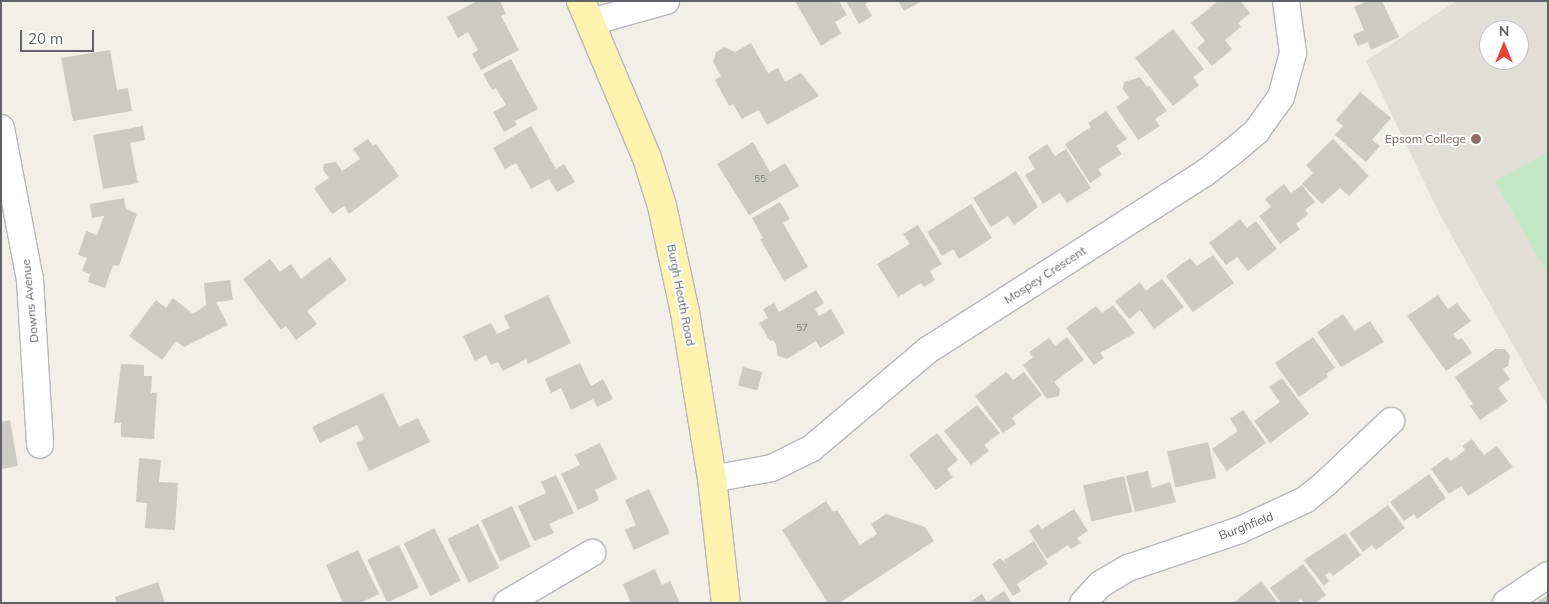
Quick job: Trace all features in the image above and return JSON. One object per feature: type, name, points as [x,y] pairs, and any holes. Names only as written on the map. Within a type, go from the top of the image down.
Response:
[{"type":"main road","name":"Burgh Heath Road","points":[[586,12],[647,158],[662,206],[685,312],[712,479],[726,603]]},
{"type":"street","points":[[586,12],[666,1]]},
{"type":"street","name":"Mospey Crescent","points":[[712,479],[772,468],[812,448],[928,350],[1205,174],[1231,153],[1256,132],[1281,97],[1293,53],[1286,1]]},
{"type":"street","name":"Downs Avenue","points":[[1,128],[30,280],[40,446]]},
{"type":"street","name":"Burghfield","points":[[1083,603],[1101,584],[1128,568],[1240,530],[1305,500],[1326,484],[1391,421]]},
{"type":"street","points":[[507,603],[592,553]]},
{"type":"street","points":[[1506,603],[1548,575]]},
{"type":"shaded area","name":"Epsom College","points":[[1456,1],[1548,1],[1548,407],[1441,217],[1366,61]]},
{"type":"green space","points":[[1548,152],[1548,275],[1495,181]]},
{"type":"building","points":[[477,1],[500,1],[506,14],[501,16],[519,50],[481,70],[472,54],[478,50],[468,32],[458,38],[447,17]]},
{"type":"building","points":[[795,1],[839,1],[847,15],[835,22],[841,33],[821,46]]},
{"type":"building","points":[[846,1],[870,1],[865,4],[872,16],[859,24]]},
{"type":"building","points":[[898,1],[922,1],[904,11]]},
{"type":"building","points":[[1218,1],[1240,1],[1250,13],[1238,23],[1241,27],[1225,40],[1232,49],[1212,66],[1197,48],[1205,41],[1191,23]]},
{"type":"building","points":[[1367,1],[1382,1],[1399,37],[1371,50],[1368,42],[1358,46],[1353,35],[1364,30],[1354,7]]},
{"type":"building","points":[[1173,29],[1204,69],[1193,77],[1199,85],[1173,106],[1135,58]]},
{"type":"building","points":[[751,43],[768,73],[778,68],[785,82],[801,73],[819,96],[767,125],[759,110],[742,119],[733,104],[729,106],[715,80],[721,76],[713,62],[716,52],[724,47],[735,52]]},
{"type":"building","points":[[110,50],[117,90],[128,88],[132,111],[73,121],[61,58]]},
{"type":"building","points":[[511,59],[538,109],[515,121],[517,125],[504,132],[493,112],[506,105],[496,88],[492,90],[483,74]]},
{"type":"building","points":[[1140,77],[1147,87],[1149,85],[1167,111],[1155,119],[1160,126],[1138,140],[1116,107],[1129,98],[1123,89],[1124,82]]},
{"type":"building","points":[[1360,92],[1391,118],[1372,140],[1380,146],[1366,162],[1335,135],[1343,126],[1336,120]]},
{"type":"building","points":[[1106,111],[1127,139],[1116,146],[1122,154],[1098,169],[1102,175],[1090,183],[1065,144],[1091,127],[1088,123]]},
{"type":"building","points":[[143,126],[145,140],[130,143],[138,183],[103,189],[93,135]]},
{"type":"building","points":[[531,126],[556,169],[564,164],[575,182],[557,192],[549,179],[531,189],[516,163],[505,169],[493,148]]},
{"type":"building","points":[[368,139],[373,146],[376,144],[399,176],[349,214],[344,206],[332,214],[314,188],[329,178],[323,170],[324,164],[336,162],[342,171],[360,159],[353,149]]},
{"type":"building","points":[[1333,139],[1369,176],[1349,196],[1340,188],[1322,204],[1302,184],[1313,173],[1306,165]]},
{"type":"building","points":[[753,142],[770,172],[785,163],[799,186],[749,215],[717,164]]},
{"type":"building","points":[[1047,144],[1055,156],[1066,149],[1091,188],[1067,203],[1060,193],[1043,204],[1025,175],[1035,169],[1028,157]]},
{"type":"building","points":[[1016,171],[1038,207],[1014,225],[1008,216],[991,227],[973,198]]},
{"type":"building","points":[[1284,184],[1291,193],[1302,185],[1315,202],[1305,210],[1308,214],[1296,224],[1300,229],[1280,244],[1259,216],[1271,207],[1265,199]]},
{"type":"building","points":[[124,198],[126,209],[137,214],[119,266],[113,265],[105,288],[88,282],[90,274],[82,271],[87,258],[78,255],[86,231],[97,235],[104,216],[92,218],[90,204]]},
{"type":"building","points":[[780,202],[790,219],[783,223],[808,267],[784,281],[760,239],[763,238],[752,218]]},
{"type":"building","points":[[971,204],[992,238],[959,259],[953,249],[942,256],[927,232]]},
{"type":"building","points":[[1240,219],[1247,228],[1256,221],[1277,249],[1248,271],[1237,257],[1226,265],[1209,243]]},
{"type":"building","points":[[918,225],[942,264],[930,271],[935,280],[924,287],[921,283],[898,297],[877,264],[910,244],[903,234]]},
{"type":"building","points":[[1213,255],[1234,283],[1193,312],[1166,276],[1190,258],[1197,266]]},
{"type":"building","points":[[330,257],[347,280],[307,311],[317,324],[296,340],[286,326],[281,330],[243,279],[270,259],[280,272],[291,264],[301,279]]},
{"type":"building","points":[[1162,279],[1184,307],[1154,329],[1140,310],[1129,319],[1115,301],[1140,282],[1146,291]]},
{"type":"building","points":[[230,280],[233,300],[216,302],[228,325],[184,347],[176,341],[162,360],[129,336],[156,300],[166,308],[173,298],[193,314],[206,305],[204,283]]},
{"type":"building","points":[[816,290],[824,303],[815,309],[819,316],[831,309],[845,333],[820,348],[816,341],[787,359],[778,356],[776,345],[773,340],[770,341],[759,323],[768,318],[763,309],[774,303],[779,312]]},
{"type":"building","points":[[548,295],[571,343],[528,364],[526,359],[503,371],[498,362],[491,365],[486,355],[475,361],[463,336],[491,323],[497,334],[510,328],[504,316]]},
{"type":"building","points":[[1438,295],[1448,309],[1457,303],[1471,321],[1453,334],[1458,340],[1462,338],[1472,353],[1446,371],[1407,316]]},
{"type":"building","points":[[1113,305],[1135,333],[1100,353],[1104,358],[1094,365],[1066,328],[1096,306],[1102,313]]},
{"type":"building","points":[[1343,314],[1355,331],[1370,321],[1384,342],[1341,367],[1317,332]]},
{"type":"building","points":[[1067,337],[1084,360],[1054,382],[1060,389],[1059,396],[1047,399],[1023,365],[1033,357],[1029,352],[1049,338],[1055,346]]},
{"type":"building","points":[[1313,337],[1335,368],[1326,374],[1328,377],[1299,397],[1275,363]]},
{"type":"building","points":[[1495,349],[1505,349],[1510,356],[1508,366],[1503,369],[1510,379],[1498,388],[1508,401],[1480,420],[1470,406],[1473,404],[1455,377]]},
{"type":"building","points":[[580,363],[591,386],[603,379],[613,399],[597,407],[593,399],[571,410],[561,388],[551,393],[545,379]]},
{"type":"building","points":[[121,364],[144,365],[144,376],[152,376],[151,393],[157,393],[154,439],[121,437],[121,423],[114,423]]},
{"type":"building","points":[[743,367],[762,372],[757,391],[738,385]]},
{"type":"building","points":[[1006,372],[1013,380],[1024,372],[1042,395],[1012,418],[1016,424],[1003,433],[975,396]]},
{"type":"building","points":[[1282,378],[1309,414],[1270,443],[1254,421],[1280,402],[1269,387]]},
{"type":"building","points":[[383,393],[399,427],[418,418],[430,442],[369,471],[356,443],[364,439],[357,425],[320,443],[312,427]]},
{"type":"building","points":[[977,405],[1000,433],[984,445],[989,451],[971,465],[944,431]]},
{"type":"building","points":[[1243,410],[1266,443],[1227,471],[1212,449],[1238,431],[1230,419]]},
{"type":"building","points":[[10,420],[18,466],[1,469],[1,422]]},
{"type":"building","points":[[937,433],[958,460],[947,469],[953,477],[936,490],[909,455]]},
{"type":"building","points":[[1472,439],[1484,455],[1497,446],[1513,467],[1468,496],[1461,486],[1449,494],[1431,469],[1447,457],[1451,461],[1465,450],[1462,446]]},
{"type":"building","points":[[1208,442],[1216,478],[1175,487],[1167,451]]},
{"type":"building","points":[[600,443],[617,479],[595,490],[599,500],[578,510],[561,474],[580,465],[575,455]]},
{"type":"building","points":[[139,458],[161,460],[159,482],[178,483],[175,530],[145,528],[147,503],[136,502]]},
{"type":"building","points":[[1148,471],[1152,488],[1170,482],[1176,502],[1135,512],[1126,476]]},
{"type":"building","points":[[1429,474],[1446,498],[1417,519],[1414,514],[1404,521],[1390,502]]},
{"type":"building","points":[[556,475],[574,513],[549,524],[554,533],[534,541],[518,506],[546,493],[541,482]]},
{"type":"building","points":[[1124,476],[1132,512],[1091,521],[1083,485]]},
{"type":"building","points":[[649,489],[670,533],[634,550],[625,530],[636,525],[625,500]]},
{"type":"building","points":[[826,501],[833,512],[837,510],[860,545],[877,534],[871,524],[886,514],[925,527],[934,541],[839,603],[828,603],[782,530]]},
{"type":"building","points":[[1388,505],[1405,528],[1376,550],[1372,545],[1363,552],[1349,533]]},
{"type":"building","points":[[512,506],[531,547],[500,561],[481,520]]},
{"type":"building","points":[[1074,509],[1088,531],[1077,538],[1081,543],[1071,549],[1068,545],[1047,559],[1029,531],[1038,524],[1042,529]]},
{"type":"building","points":[[478,524],[499,568],[469,583],[447,539]]},
{"type":"building","points":[[434,528],[461,581],[430,596],[404,543]]},
{"type":"building","points":[[1345,533],[1361,555],[1333,576],[1330,572],[1325,575],[1329,581],[1324,586],[1304,560]]},
{"type":"building","points":[[1034,541],[1048,564],[1017,584],[1021,591],[1013,596],[992,564],[1000,558],[1007,564],[1004,560]]},
{"type":"building","points":[[399,545],[419,588],[387,602],[367,560]]},
{"type":"building","points":[[358,550],[379,594],[360,603],[343,603],[326,565]]},
{"type":"building","points":[[1303,564],[1326,595],[1315,603],[1304,603],[1301,599],[1296,603],[1281,603],[1270,588]]},
{"type":"building","points":[[655,569],[662,585],[670,581],[680,603],[631,603],[623,584]]},
{"type":"building","points":[[1261,581],[1278,603],[1233,603]]},
{"type":"building","points":[[158,582],[165,603],[117,603],[115,597]]},
{"type":"building","points":[[1004,591],[1012,603],[968,603],[982,594],[987,602]]},
{"type":"building","points":[[1548,595],[1548,603],[1536,603]]},
{"type":"place","name":"Epsom College","points":[[1476,139]]}]
